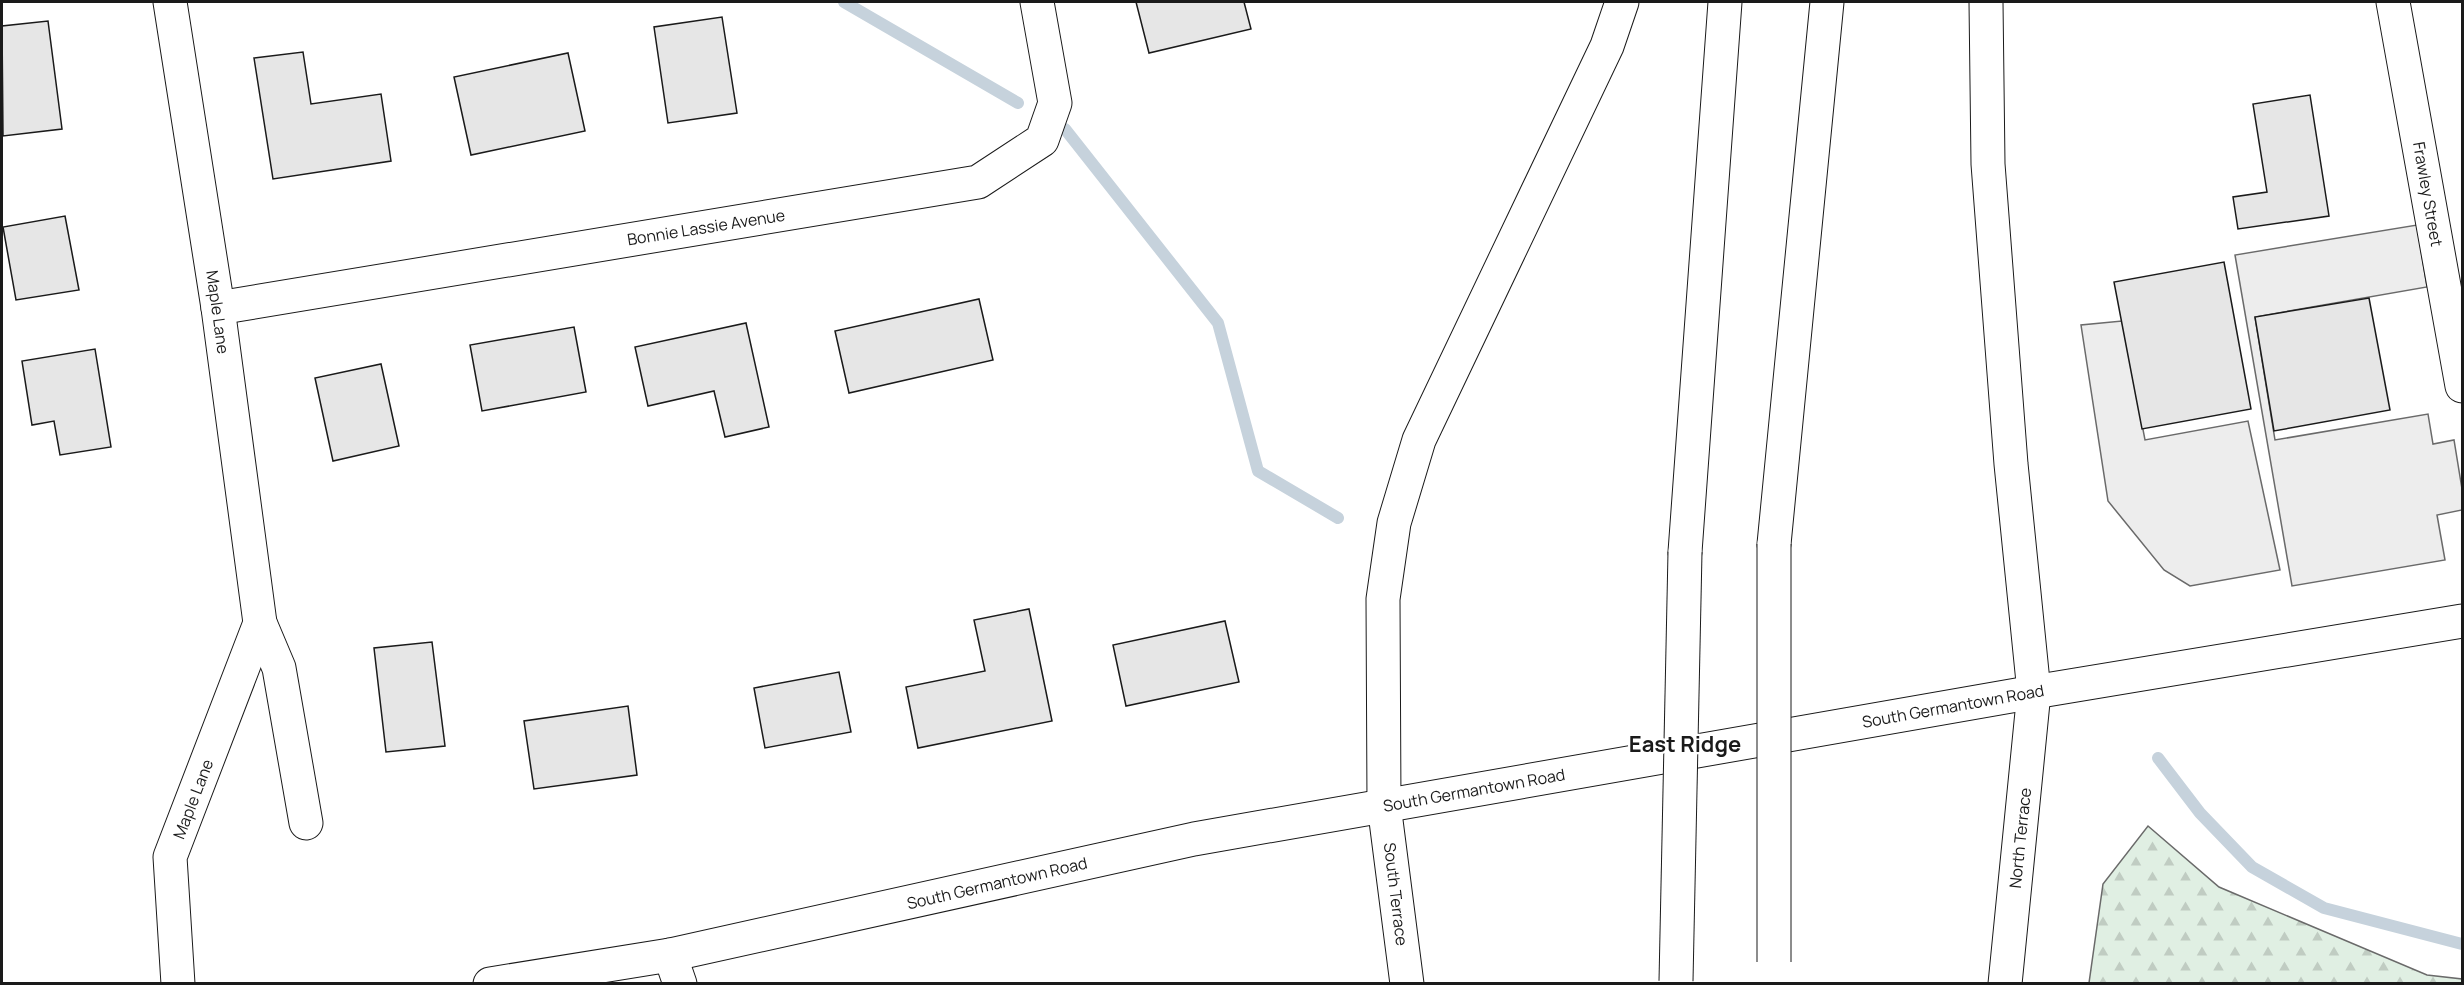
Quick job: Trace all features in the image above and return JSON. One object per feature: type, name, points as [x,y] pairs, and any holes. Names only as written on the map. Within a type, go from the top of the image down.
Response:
[{"type":"main road","name":"Maple Lane","points":[[170,2],[218,308],[260,623],[279,668],[306,823]]},
{"type":"main road","name":"Bonnie Lassie Avenue","points":[[218,308],[978,182],[1042,140],[1055,103],[1037,2]]},
{"type":"main road","name":"South Terrace","points":[[1407,984],[1384,805],[1383,599],[1394,523],[1419,440],[1607,46],[1623,2]]},
{"type":"main road","points":[[1676,982],[1686,552],[1725,2]]},
{"type":"main road","points":[[1774,973],[1774,544],[1827,2]]},
{"type":"main road","name":"North Terrace","points":[[1986,2],[1988,164],[2011,464],[2034,692],[2005,984]]},
{"type":"main road","name":"Frawley Street","points":[[2393,2],[2463,386]]},
{"type":"main road","name":"South Germantown Road","points":[[490,984],[675,969],[1194,839],[2034,692],[2463,621]]},
{"type":"main road","name":"Maple Lane","points":[[178,984],[170,857],[260,623]]},
{"type":"green space","points":[[2148,826],[2219,887],[2427,975],[2462,979],[2462,983],[2089,983],[2103,884]]},
{"type":"shaded area","points":[[2417,225],[2427,287],[2255,317],[2275,440],[2428,414],[2433,444],[2454,440],[2462,489],[2462,510],[2437,515],[2445,560],[2292,586],[2235,255]]},
{"type":"shaded area","points":[[2122,321],[2145,440],[2248,421],[2280,570],[2190,586],[2164,570],[2108,501],[2081,325]]},
{"type":"building","points":[[1136,2],[1244,2],[1251,29],[1149,53]]},
{"type":"building","points":[[722,17],[737,113],[668,123],[654,27]]},
{"type":"building","points":[[48,21],[62,129],[3,136],[2,26]]},
{"type":"building","points":[[303,52],[311,104],[381,94],[391,161],[273,179],[254,58]]},
{"type":"building","points":[[568,53],[585,131],[471,155],[454,77]]},
{"type":"building","points":[[2310,95],[2329,216],[2238,229],[2233,197],[2267,192],[2253,104]]},
{"type":"building","points":[[65,216],[79,290],[16,300],[3,227]]},
{"type":"building","points":[[2224,262],[2251,409],[2142,429],[2114,282]]},
{"type":"building","points":[[2369,298],[2390,410],[2274,431],[2255,317]]},
{"type":"building","points":[[979,299],[993,360],[849,393],[835,331]]},
{"type":"building","points":[[746,323],[769,427],[725,437],[714,391],[648,406],[635,347]]},
{"type":"building","points":[[574,327],[586,392],[482,411],[470,345]]},
{"type":"building","points":[[95,349],[111,447],[60,455],[54,421],[32,425],[22,361]]},
{"type":"building","points":[[381,364],[399,446],[333,461],[315,378]]},
{"type":"building","points":[[1029,609],[1052,721],[918,748],[906,687],[985,671],[974,620]]},
{"type":"building","points":[[1225,621],[1239,682],[1126,706],[1113,645]]},
{"type":"building","points":[[432,642],[445,746],[386,752],[374,648]]},
{"type":"building","points":[[839,672],[851,732],[765,748],[754,688]]},
{"type":"building","points":[[628,706],[637,775],[534,789],[524,721]]},
{"type":"waterway","points":[[844,2],[1018,103]]},
{"type":"waterway","points":[[1065,129],[1218,323],[1258,471],[1338,518]]},
{"type":"waterway","points":[[2158,758],[2200,813],[2252,867],[2324,908],[2462,944]]},
{"type":"district","name":"East Ridge","points":[[1685,744]]}]
